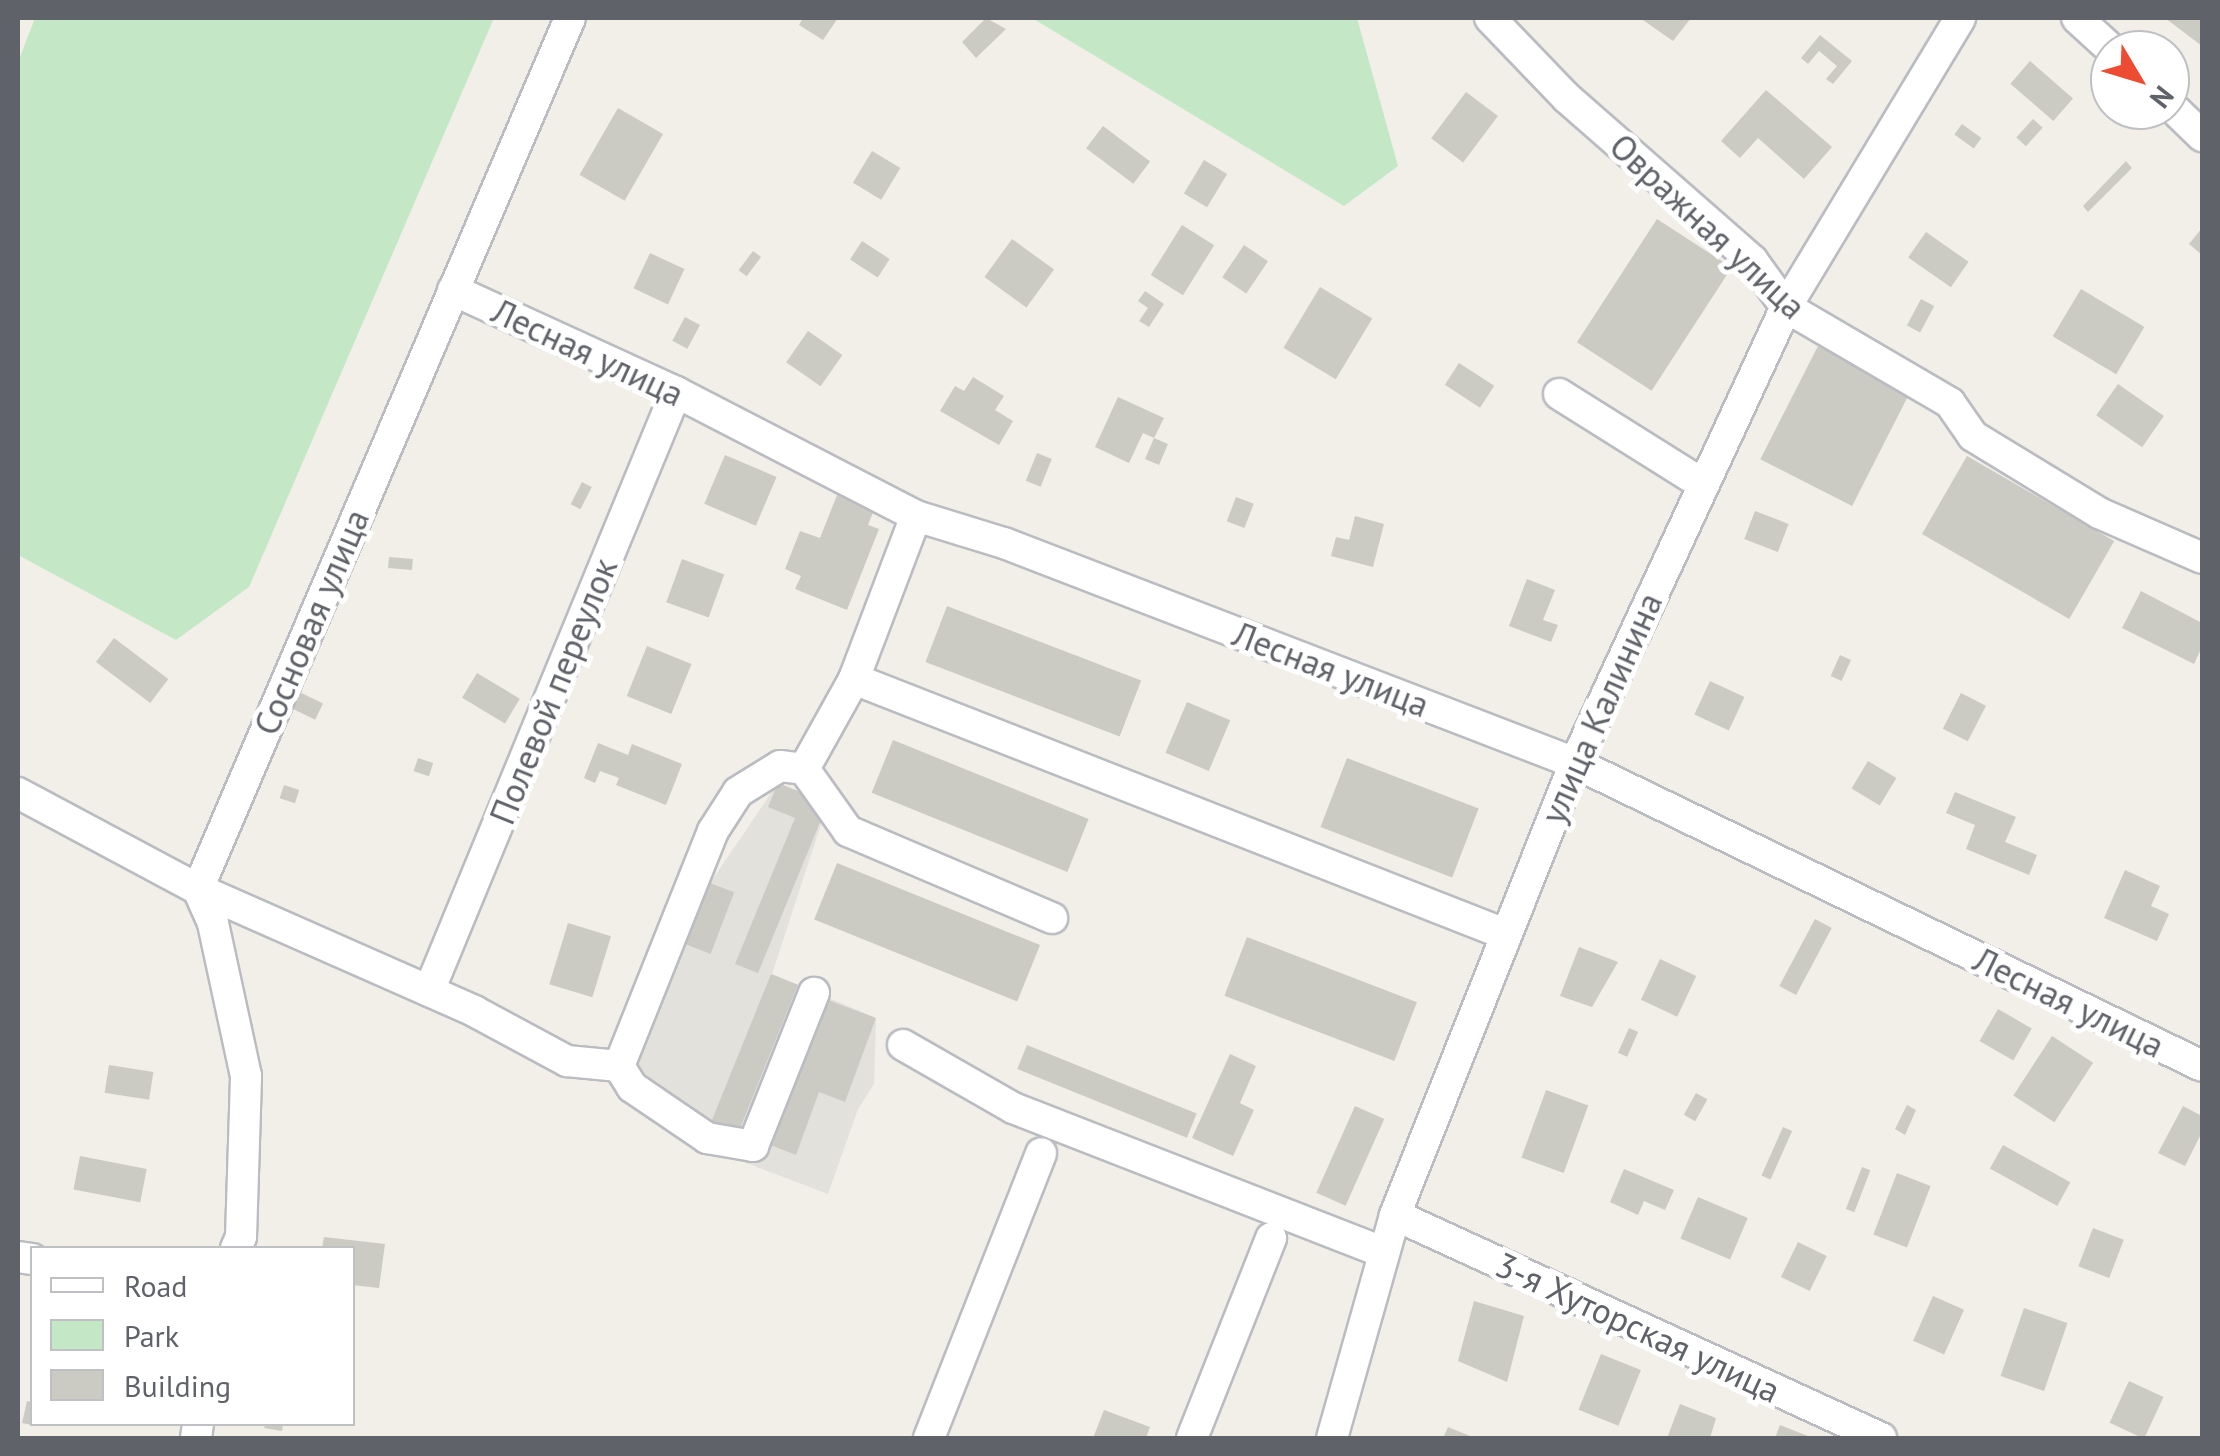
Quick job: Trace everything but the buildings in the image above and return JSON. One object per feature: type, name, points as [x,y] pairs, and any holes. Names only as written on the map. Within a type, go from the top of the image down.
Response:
[{"type":"street","name":"Сосновая улица","points":[[198,888],[570,18]]},
{"type":"street","name":"Овражная улица","points":[[1490,18],[1567,98],[1752,260],[1786,307],[1950,403],[1972,436],[2099,514],[2202,558]]},
{"type":"street","name":"улица Калинина","points":[[1332,1438],[1395,1215],[1575,763],[1700,483],[1786,307],[1960,18]]},
{"type":"street","name":"Лесная улица","points":[[454,290],[676,392],[916,516],[1004,542],[1575,763],[2202,1066]]},
{"type":"street","name":"Полевой переулок","points":[[430,991],[676,392]]},
{"type":"street","points":[[1560,394],[1700,483]]},
{"type":"street","points":[[804,770],[854,679],[916,516]]},
{"type":"street","points":[[854,679],[1506,934]]},
{"type":"street","points":[[619,1066],[712,831],[738,792],[780,766],[804,770],[848,831],[1052,918]]},
{"type":"street","points":[[18,793],[198,888],[430,991],[567,1062],[619,1066]]},
{"type":"street","points":[[198,888],[213,923],[246,1076],[242,1237],[237,1246]]},
{"type":"street","points":[[619,1066],[632,1088],[707,1138],[753,1146],[814,993]]},
{"type":"street","points":[[904,1045],[1013,1108],[1382,1252]]},
{"type":"street","points":[[929,1438],[1040,1153]]},
{"type":"street","name":"3-я Хуторская улица","points":[[1395,1215],[1881,1438]]},
{"type":"street","points":[[1192,1438],[1272,1238]]},
{"type":"shaded area","points":[[778,783],[828,803],[772,974],[876,1018],[874,1084],[858,1109],[828,1194],[707,1148],[631,1070],[710,883]]},
{"type":"green space","points":[[35,18],[494,18],[249,587],[176,640],[18,555],[18,62]]},
{"type":"green space","points":[[1032,18],[1357,18],[1398,166],[1344,206]]}]
